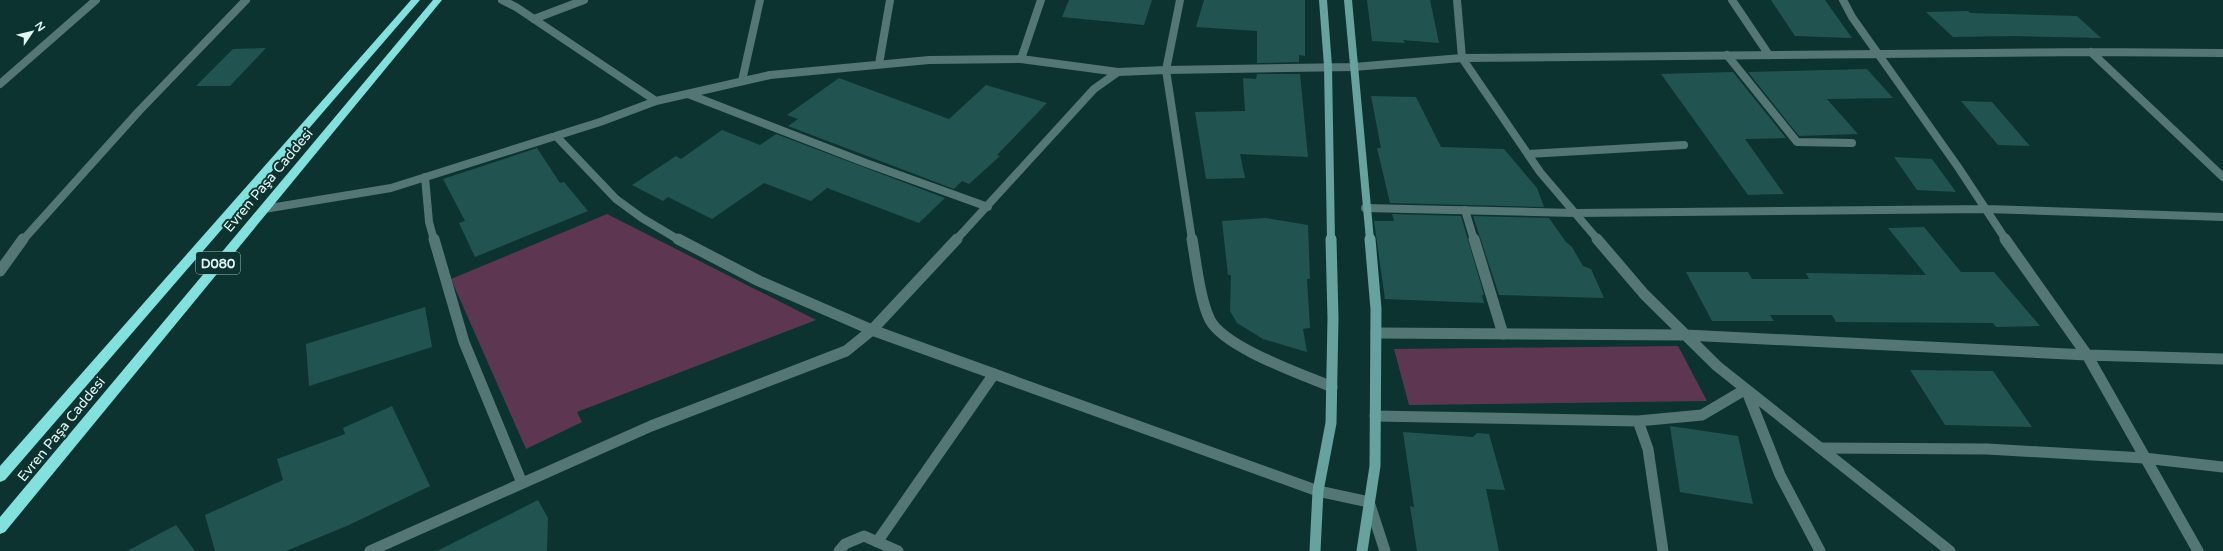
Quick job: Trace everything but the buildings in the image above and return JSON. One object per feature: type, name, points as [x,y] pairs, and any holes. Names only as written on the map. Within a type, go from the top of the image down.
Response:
[{"type":"highway","name":"Evren Paşa Caddesi","points":[[0,476],[416,0]]},
{"type":"highway","name":"Evren Paşa Caddesi","points":[[0,528],[438,0]]},
{"type":"street","points":[[0,84],[96,0]]},
{"type":"street","points":[[0,271],[22,241],[139,111],[246,0]]},
{"type":"street","points":[[502,0],[534,19],[656,101]]},
{"type":"street","points":[[534,19],[584,0]]},
{"type":"street","points":[[742,81],[760,0]]},
{"type":"street","points":[[879,64],[890,0]]},
{"type":"street","points":[[1021,59],[1041,0]]},
{"type":"street","points":[[1180,0],[1166,70],[1188,215],[1202,293],[1210,320],[1223,336],[1252,352],[1332,387]]},
{"type":"street","points":[[1315,551],[1318,491],[1331,423],[1332,387],[1333,318],[1328,66],[1323,0]]},
{"type":"street","points":[[1348,0],[1365,208],[1376,309],[1375,466],[1362,551]]},
{"type":"street","points":[[1458,0],[1462,58],[1540,172],[1644,294],[1718,366],[1950,551]]},
{"type":"street","points":[[1732,0],[1769,55]]},
{"type":"street","points":[[1843,0],[1852,17],[1958,166],[2017,257],[2087,355],[2198,551]]},
{"type":"street","points":[[2091,52],[2223,177]]},
{"type":"street","points":[[264,209],[391,188],[556,136],[656,101],[742,81],[770,75],[929,60],[1021,59],[1118,72],[1328,66],[1354,67],[1462,58],[1878,53],[2223,53]]},
{"type":"street","points":[[1727,55],[1797,142],[1852,143]]},
{"type":"street","points":[[370,551],[393,546],[522,483],[651,426],[846,351],[872,330],[915,286],[1094,89],[1118,72]]},
{"type":"street","points":[[688,94],[866,163],[988,207]]},
{"type":"street","points":[[556,136],[608,192],[650,224],[760,282],[872,330],[1318,491],[1369,502]]},
{"type":"street","points":[[1528,154],[1684,145]]},
{"type":"street","points":[[425,177],[429,222],[464,342],[522,483]]},
{"type":"street","points":[[1365,208],[1575,212],[1986,209],[2223,217]]},
{"type":"street","points":[[1465,210],[1503,334]]},
{"type":"street","points":[[1376,333],[1686,335],[2087,355],[2223,359]]},
{"type":"street","points":[[877,542],[994,374]]},
{"type":"street","points":[[1375,416],[1638,421],[1702,415],[1746,389]]},
{"type":"street","points":[[1746,389],[1780,475],[1820,551]]},
{"type":"street","points":[[1638,421],[1648,449],[1664,551]]},
{"type":"street","points":[[1820,448],[1987,449],[2144,458],[2223,467]]},
{"type":"street","points":[[1369,502],[1385,551]]},
{"type":"street","points":[[839,551],[845,544],[864,536],[898,551]]},
{"type":"shaded area","points":[[607,214],[816,320],[577,412],[582,422],[526,449],[451,279]]},
{"type":"shaded area","points":[[1678,346],[1707,401],[1409,405],[1394,349]]}]
